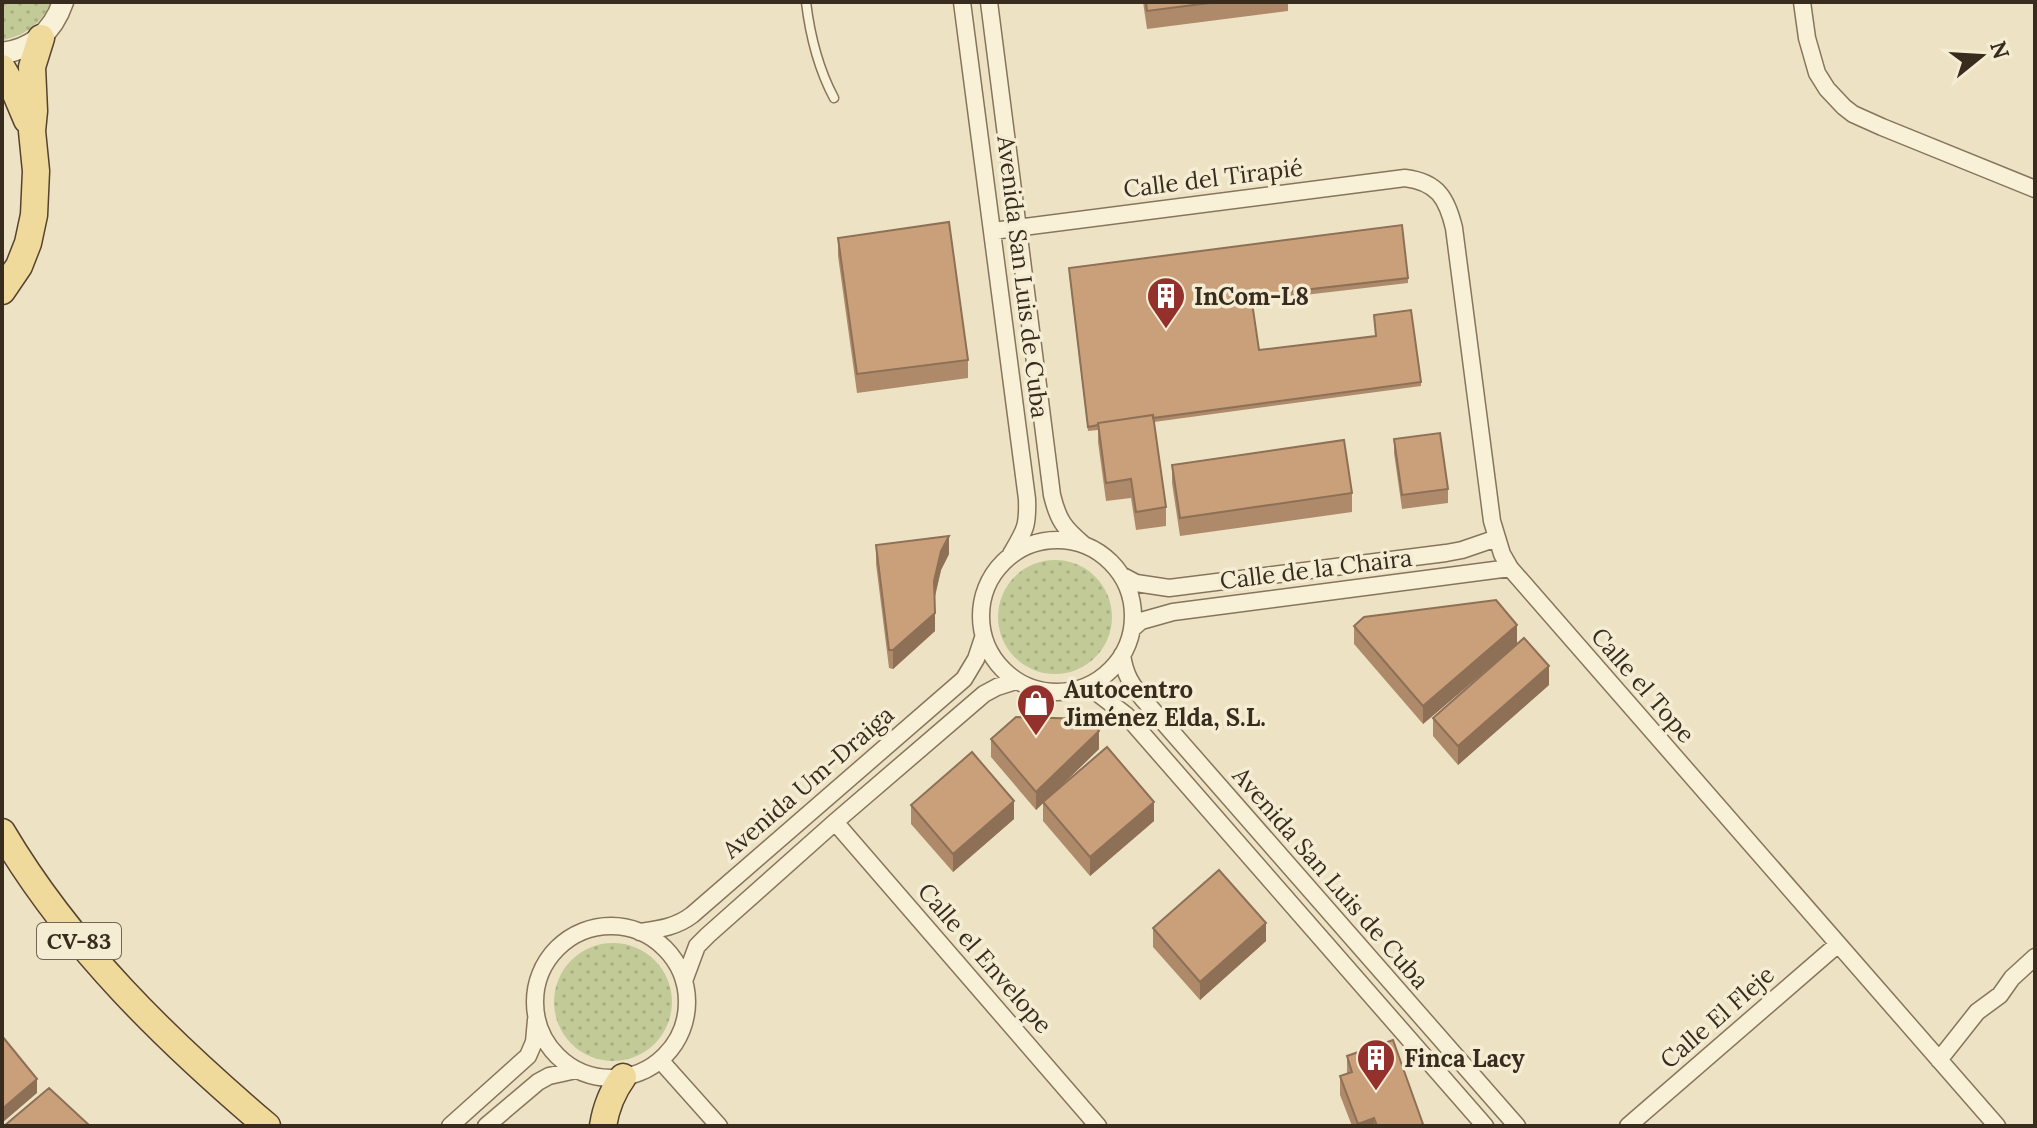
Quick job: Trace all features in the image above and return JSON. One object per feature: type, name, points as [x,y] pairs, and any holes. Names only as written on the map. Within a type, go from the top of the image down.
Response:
[{"type":"main road","points":[[2,291],[19,266],[34,215],[36,171],[32,131],[32,67],[41,38]]},
{"type":"main road","points":[[2,68],[32,131]]},
{"type":"main road","points":[[2,262],[20,242],[34,215]]},
{"type":"main road","name":"CV-83","points":[[2,832],[47,899],[121,991],[170,1040],[267,1126]]},
{"type":"main road","points":[[603,1126],[605,1109],[623,1077]]},
{"type":"street","name":"Avenida San Luis de Cuba","points":[[962,2],[1027,499],[1028,520],[1011,554]]},
{"type":"street","name":"Avenida San Luis de Cuba","points":[[989,2],[1052,495],[1057,515],[1067,530],[1083,544]]},
{"type":"street","points":[[1802,2],[1807,38],[1817,73],[1844,107],[1882,127],[2035,189]]},
{"type":"street","points":[[2,53],[28,46],[41,38],[65,6]]},
{"type":"street","name":"Calle del Tirapié","points":[[993,231],[1405,178],[1418,180],[1437,191]]},
{"type":"street","name":"Calle el Tope","points":[[1437,191],[1449,207],[1454,228],[1492,521],[1502,554],[1510,568],[1997,1126]]},
{"type":"street","name":"Calle de la Chaira","points":[[1121,575],[1136,583],[1169,588],[1446,553],[1497,538]]},
{"type":"street","points":[[1059,539],[1083,544],[1105,557],[1121,575],[1132,601],[1132,629],[1122,655],[1098,681],[1081,689],[1059,693],[1037,690],[1016,681],[996,663],[983,638],[980,615],[984,591],[995,570],[1011,554],[1034,543],[1059,539]]},
{"type":"street","name":"Calle de la Chaira","points":[[1132,629],[1141,621],[1173,612],[1510,568]]},
{"type":"street","name":"Avenida Um-Draiga","points":[[640,932],[680,923],[692,915],[964,679],[976,659],[983,638]]},
{"type":"street","name":"Avenida San Luis de Cuba","points":[[1122,655],[1124,669],[1143,699],[1517,1126]]},
{"type":"street","name":"Avenida Um-Draiga","points":[[684,981],[697,946],[984,694],[1016,681]]},
{"type":"street","name":"Avenida San Luis de Cuba","points":[[1081,689],[1096,692],[1126,715],[1485,1126]]},
{"type":"street","name":"Calle el Envelope","points":[[835,822],[1098,1126]]},
{"type":"street","points":[[450,1126],[528,1056],[534,1042],[536,985],[542,969],[550,955],[576,934],[608,926],[640,932],[668,951],[684,981],[686,1002],[683,1024],[674,1043],[660,1060],[623,1077],[599,1077],[576,1070],[549,1046],[536,1019]]},
{"type":"street","name":"Calle El Fleje","points":[[1628,1126],[1837,945]]},
{"type":"street","points":[[1939,1060],[1977,1012],[2000,995],[2012,978],[2035,957]]},
{"type":"street","points":[[660,1060],[719,1126]]},
{"type":"street","points":[[486,1126],[538,1082],[549,1076],[576,1070]]},
{"type":"lane","points":[[806,2],[816,53],[834,98]]},
{"type":"green space","points":[[2,2],[51,2],[43,17],[32,27],[3,40]]},
{"type":"green space","points":[[1055,560],[1077,565],[1095,577],[1107,595],[1112,617],[1107,639],[1095,657],[1077,669],[1055,674],[1033,669],[1015,657],[1003,639],[998,617],[1003,595],[1015,577],[1033,565]]},
{"type":"green space","points":[[613,943],[636,947],[655,960],[668,979],[672,1002],[668,1025],[655,1044],[636,1057],[613,1061],[590,1057],[571,1044],[558,1025],[554,1002],[558,979],[571,960],[590,947]]},
{"type":"building","points":[[1146,2],[1217,2],[1147,11]]},
{"type":"building","points":[[949,222],[968,360],[857,374],[838,238]]},
{"type":"building","name":"InCom-L8","points":[[1402,225],[1408,278],[1251,296],[1259,350],[1376,336],[1374,315],[1411,310],[1421,382],[1153,418],[1153,415],[1088,427],[1069,268]]},
{"type":"building","points":[[1153,415],[1166,507],[1136,512],[1131,479],[1106,483],[1098,423]]},
{"type":"building","points":[[1440,433],[1448,489],[1402,495],[1394,439]]},
{"type":"building","points":[[1344,440],[1352,493],[1180,518],[1172,465]]},
{"type":"building","points":[[949,536],[941,551],[934,581],[935,613],[893,650],[889,650],[876,545]]},
{"type":"building","points":[[1496,600],[1517,625],[1423,706],[1354,626],[1364,617]]},
{"type":"building","points":[[1524,638],[1549,666],[1458,746],[1433,718]]},
{"type":"building","points":[[1016,717],[1090,719],[1099,731],[1036,792],[991,739]]},
{"type":"building","points":[[1107,747],[1154,802],[1090,857],[1043,802]]},
{"type":"building","points":[[972,752],[1014,801],[953,854],[911,805]]},
{"type":"building","points":[[1219,870],[1266,923],[1200,982],[1153,928]]},
{"type":"building","points":[[2,1036],[37,1079],[2,1109]]},
{"type":"building","name":"Finca Lacy","points":[[1393,1040],[1423,1124],[1377,1126],[1374,1118],[1358,1124],[1340,1076],[1352,1072],[1347,1056]]},
{"type":"building","points":[[49,1088],[90,1126],[4,1126]]},
{"type":"place","name":"InCom-L8","points":[[1166,330]]},
{"type":"place","name":"Autocentro Jiménez Elda, S.L.","points":[[1036,737]]},
{"type":"place","name":"Finca Lacy","points":[[1376,1092]]}]
